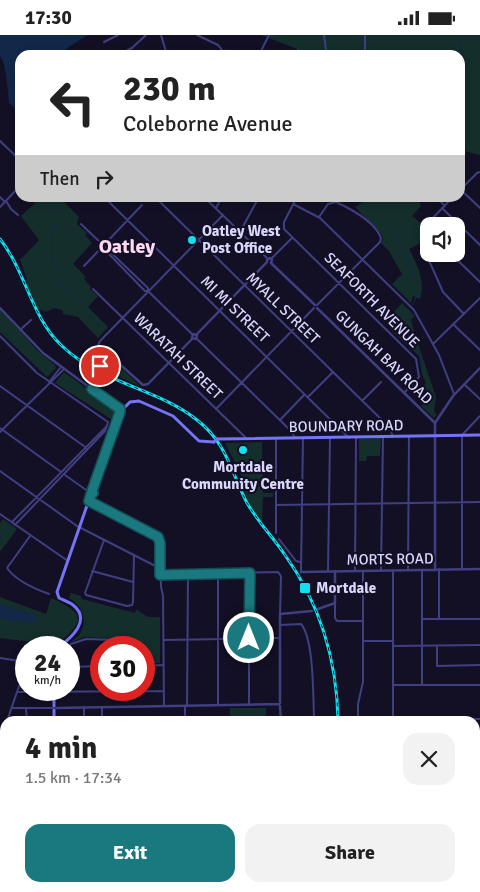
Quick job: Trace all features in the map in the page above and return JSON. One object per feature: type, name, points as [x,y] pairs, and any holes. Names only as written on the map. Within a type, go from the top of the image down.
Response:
[{"type":"main road","name":"BOUNDARY ROAD","points":[[121,410],[130,402],[139,401],[173,416],[199,441],[480,435]]},
{"type":"main road","points":[[73,636],[79,627],[80,620],[76,607],[57,595],[57,592],[121,410]]},
{"type":"main road","points":[[54,701],[54,716]]},
{"type":"street","points":[[104,42],[118,35]]},
{"type":"street","points":[[126,50],[145,35]]},
{"type":"street","points":[[161,35],[166,50]]},
{"type":"street","points":[[197,35],[218,45],[222,50]]},
{"type":"street","points":[[324,35],[326,50]]},
{"type":"street","points":[[364,50],[365,35]]},
{"type":"street","points":[[262,50],[269,36]]},
{"type":"street","points":[[0,141],[15,155]]},
{"type":"street","points":[[465,186],[480,172]]},
{"type":"street","points":[[0,207],[15,191]]},
{"type":"street","points":[[465,194],[480,208]]},
{"type":"street","points":[[0,197],[18,215]]},
{"type":"street","name":"MI MI STREET","points":[[109,202],[349,438]]},
{"type":"street","name":"MYALL STREET","points":[[160,202],[391,429],[393,437]]},
{"type":"street","name":"GUNGAH BAY ROAD","points":[[209,202],[435,423]]},
{"type":"street","points":[[216,209],[220,202]]},
{"type":"street","points":[[240,232],[256,202]]},
{"type":"street","points":[[319,217],[332,202]]},
{"type":"street","points":[[216,409],[380,242],[379,233],[359,214],[336,202]]},
{"type":"street","points":[[440,202],[480,245]]},
{"type":"street","points":[[434,217],[448,202]]},
{"type":"street","points":[[293,204],[319,217],[410,306],[419,317],[442,361],[454,394]]},
{"type":"street","name":"SEAFORTH AVENUE","points":[[293,204],[284,223],[285,230],[416,359],[419,377],[404,393]]},
{"type":"street","points":[[84,266],[142,205]]},
{"type":"street","points":[[102,368],[95,355],[96,347],[222,215]]},
{"type":"street","points":[[81,224],[294,434],[295,439]]},
{"type":"street","points":[[92,389],[102,368],[110,360],[116,359],[145,385],[149,383],[292,237]]},
{"type":"street","points":[[429,262],[442,291],[464,314]]},
{"type":"street","points":[[459,262],[480,282]]},
{"type":"street","name":"WARATAH STREET","points":[[93,289],[245,439]]},
{"type":"street","points":[[433,344],[480,298]]},
{"type":"street","points":[[477,302],[480,305]]},
{"type":"street","points":[[0,308],[43,353],[121,410]]},
{"type":"street","points":[[20,330],[31,320]]},
{"type":"street","points":[[454,325],[480,350]]},
{"type":"street","points":[[0,336],[34,371],[105,419],[108,423],[106,431],[15,525]]},
{"type":"street","points":[[62,368],[1,430],[91,492]]},
{"type":"street","points":[[439,619],[435,503],[435,423],[454,394],[480,368]]},
{"type":"street","points":[[308,397],[333,372]]},
{"type":"street","points":[[362,401],[381,382]]},
{"type":"street","points":[[464,384],[480,399]]},
{"type":"street","points":[[0,386],[88,449]]},
{"type":"street","points":[[280,420],[305,394]]},
{"type":"street","points":[[462,569],[462,435],[480,416]]},
{"type":"street","points":[[12,522],[108,425]]},
{"type":"street","points":[[408,570],[409,436]]},
{"type":"street","points":[[355,571],[356,437]]},
{"type":"street","points":[[382,570],[383,437]]},
{"type":"street","points":[[301,572],[303,438]]},
{"type":"street","points":[[328,571],[330,438]]},
{"type":"street","points":[[276,439],[276,533]]},
{"type":"street","points":[[0,471],[80,527],[171,574]]},
{"type":"street","points":[[89,501],[158,537],[160,543],[160,587],[163,596],[164,706]]},
{"type":"street","points":[[276,505],[480,502]]},
{"type":"street","points":[[0,514],[68,561]]},
{"type":"street","points":[[30,535],[7,566],[7,569],[34,588],[49,595]]},
{"type":"street","points":[[104,539],[85,595],[127,606],[132,605],[134,602],[134,555]]},
{"type":"street","points":[[279,539],[296,561],[301,562]]},
{"type":"street","points":[[422,569],[422,685]]},
{"type":"street","name":"MORTS ROAD","points":[[301,572],[480,569]]},
{"type":"street","points":[[358,716],[358,704],[363,682],[363,570]]},
{"type":"street","points":[[393,570],[393,716]]},
{"type":"street","points":[[92,571],[133,582]]},
{"type":"street","points":[[335,571],[336,620],[364,621]]},
{"type":"street","points":[[160,575],[277,572],[280,574],[281,716]]},
{"type":"street","points":[[218,573],[218,705]]},
{"type":"street","points":[[249,705],[250,573]]},
{"type":"street","points":[[185,716],[188,574]]},
{"type":"street","points":[[318,609],[335,603]]},
{"type":"street","points":[[280,614],[312,611]]},
{"type":"street","points":[[423,619],[480,619]]},
{"type":"street","points":[[280,625],[301,624],[307,633],[314,716]]},
{"type":"street","points":[[164,639],[280,638]]},
{"type":"street","points":[[364,641],[393,641]]},
{"type":"street","points":[[438,645],[437,666],[480,665]]},
{"type":"street","points":[[393,646],[480,645]]},
{"type":"street","points":[[0,658],[15,660]]},
{"type":"street","points":[[155,665],[164,665]]},
{"type":"street","points":[[393,685],[480,685]]},
{"type":"street","points":[[80,691],[164,691]]},
{"type":"street","points":[[9,716],[15,698]]},
{"type":"street","points":[[12,708],[280,704]]},
{"type":"street","points":[[84,707],[84,716]]},
{"type":"street","points":[[102,707],[102,716]]},
{"type":"street","points":[[26,708],[26,716]]},
{"type":"street","points":[[0,827],[0,855]]},
{"type":"green space","points":[[261,35],[480,35],[480,155],[465,151],[465,50],[300,50]]},
{"type":"green space","points":[[64,202],[79,217],[77,224],[87,233],[85,235],[92,243],[73,264],[86,277],[84,279],[91,287],[90,289],[98,296],[88,307],[108,327],[98,338],[78,317],[63,314],[62,310],[54,308],[46,312],[37,308],[26,284],[27,279],[20,260],[39,240],[21,216],[35,203]]},
{"type":"green space","points":[[363,202],[420,202],[421,206],[412,216],[420,222],[420,243],[409,249],[418,267],[421,279],[422,292],[420,299],[413,296],[411,303],[392,284],[402,274],[389,251],[381,243],[382,235],[355,207]]},
{"type":"green space","points":[[402,303],[415,316],[410,320],[436,397],[434,412],[437,415],[434,418],[421,406],[431,396],[423,387],[426,383],[422,374],[419,356],[391,330],[401,320],[393,313]]},
{"type":"green space","points":[[0,309],[39,352],[55,365],[56,368],[47,377],[0,332]]},
{"type":"green space","points":[[115,362],[141,387],[105,370]]},
{"type":"green space","points":[[64,372],[86,388],[88,394],[112,406],[116,413],[114,421],[55,383]]},
{"type":"green space","points":[[381,438],[380,456],[367,456],[366,461],[359,461],[359,439]]},
{"type":"green space","points":[[262,442],[263,493],[273,493],[273,497],[263,497],[262,523],[248,502],[240,472],[225,443]]},
{"type":"green space","points":[[3,519],[17,529],[0,552],[0,523]]},
{"type":"green space","points":[[71,593],[81,596],[82,599],[135,613],[136,609],[148,617],[160,617],[160,663],[155,663],[155,636],[90,636],[80,639],[80,636],[77,636],[83,627],[82,612],[77,604],[69,598]]},
{"type":"green space","points":[[0,597],[46,614],[51,598],[75,612],[78,617],[78,622],[67,636],[15,636],[15,640],[0,638]]},
{"type":"green space","points":[[230,708],[266,708],[266,716],[230,716]]},
{"type":"water","points":[[0,35],[88,35],[66,50],[15,50],[15,108],[9,103],[5,70],[0,56]]},
{"type":"water","points":[[0,603],[33,614],[36,616],[36,622],[13,621],[0,618]]},
{"type":"waterway","points":[[458,35],[462,50]]},
{"type":"waterway","points":[[56,202],[52,240],[55,272],[61,285],[84,307],[103,330]]},
{"type":"waterway","points":[[396,237],[418,281],[417,294],[413,305]]},
{"type":"waterway","points":[[411,312],[410,317],[423,369]]},
{"type":"waterway","points":[[0,539],[11,525]]},
{"type":"railway","points":[[0,239],[9,252],[43,322],[62,346],[94,369],[181,409],[197,420],[215,438],[222,448],[247,503],[297,574],[317,613],[330,655],[337,698],[338,716]]},
{"type":"place","name":"Oatley West Post Office","points":[[192,240]]},
{"type":"place","name":"Mortdale Community Centre","points":[[243,450]]},
{"type":"place","name":"Mortdale","points":[[305,588]]},
{"type":"district","name":"Oatley","points":[[127,246]]},
{"type":"route","points":[[100,366],[102,368],[92,389],[120,409],[120,412],[89,501],[158,537],[160,543],[160,575],[250,573],[249,638]]}]
